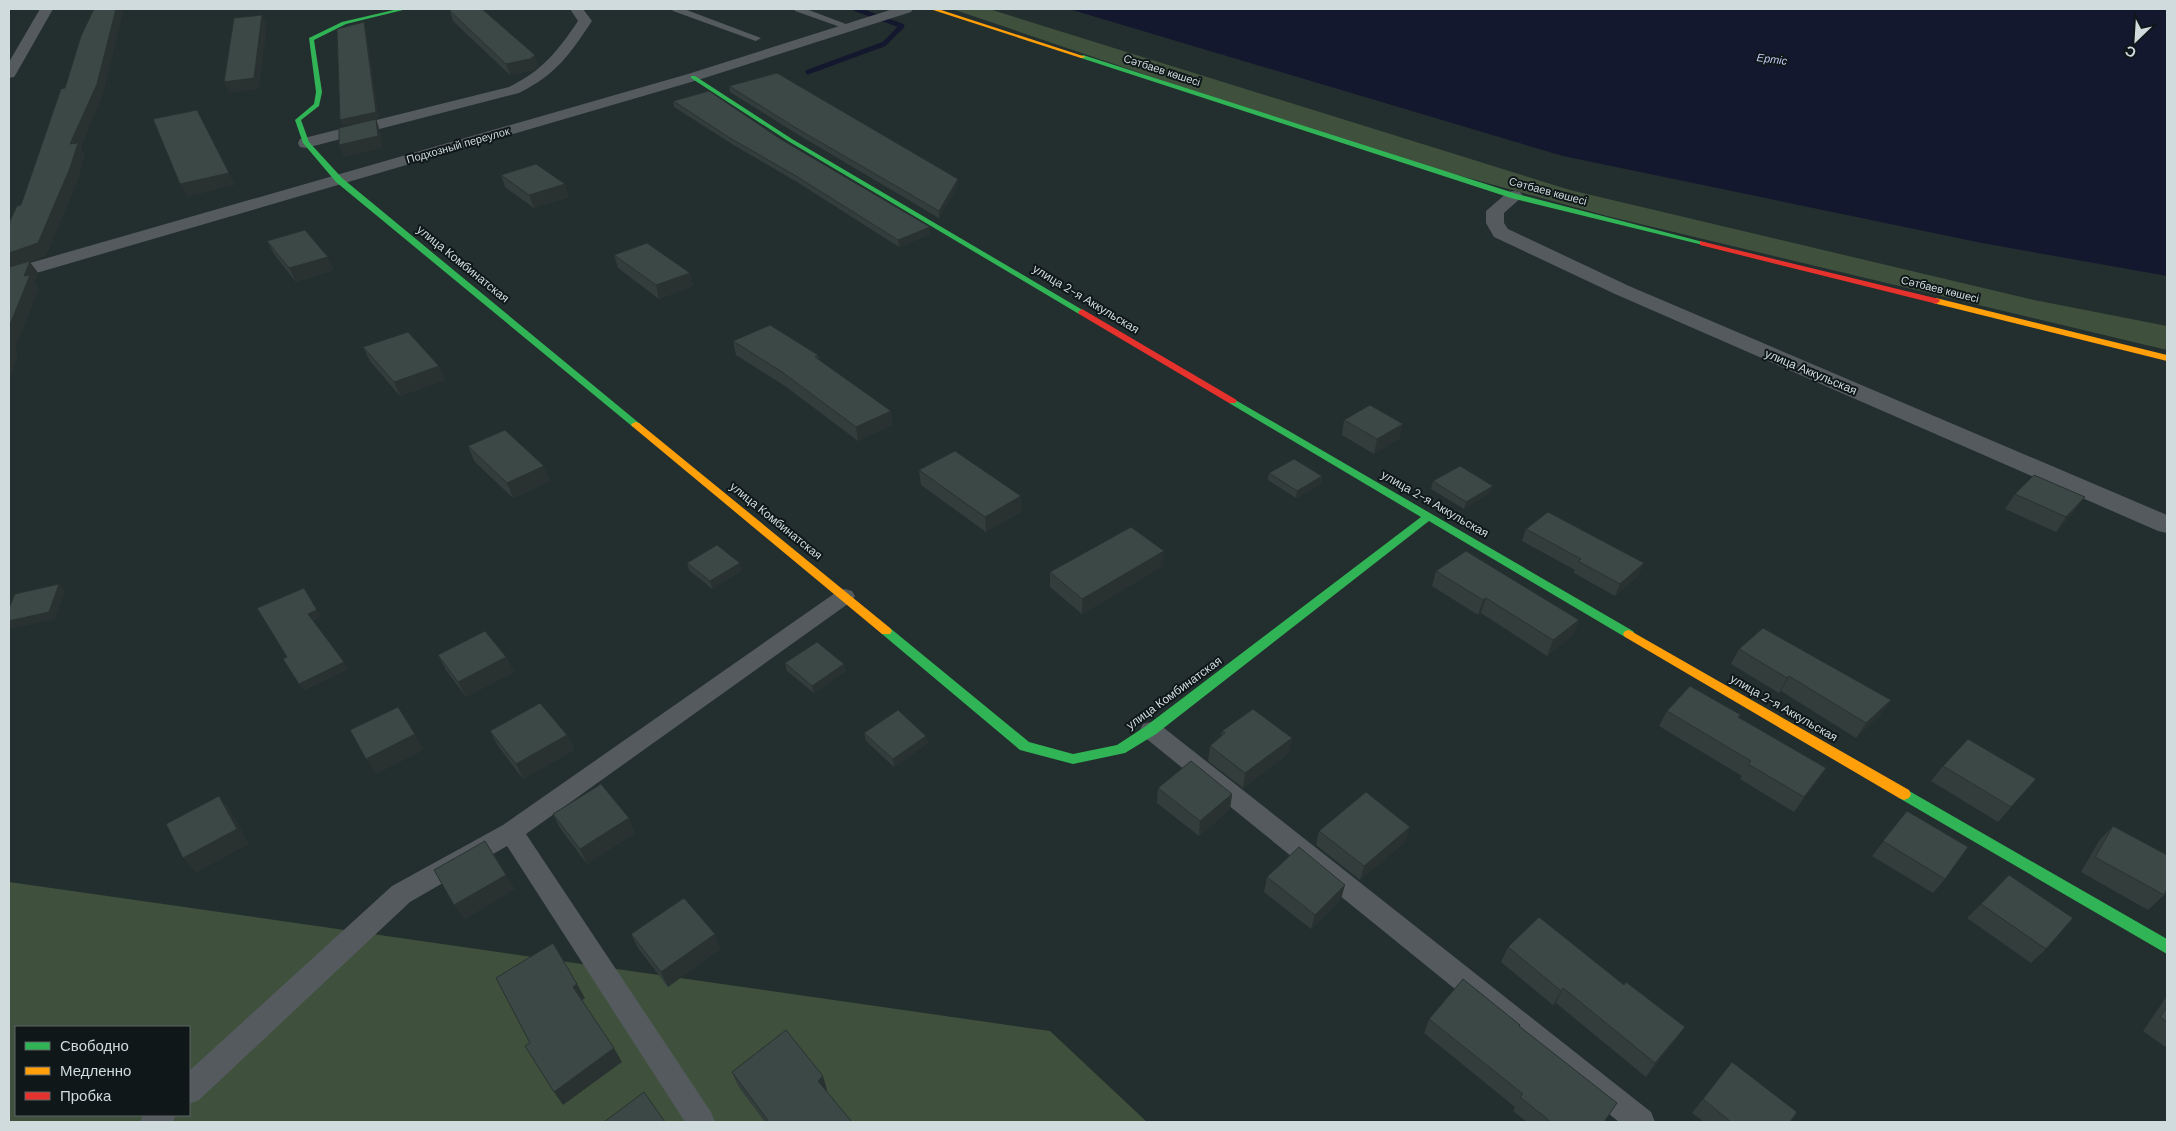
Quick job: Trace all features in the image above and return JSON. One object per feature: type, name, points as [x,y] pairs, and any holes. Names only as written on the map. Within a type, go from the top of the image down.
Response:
[{"type":"street","points":[[9,74],[46,9]]},
{"type":"street","name":"улица Комбинатская","points":[[404,9],[332,26],[317,32],[311,39],[320,92],[317,105],[298,120],[306,143],[339,180],[1025,746],[1072,759],[1120,748],[1151,730],[1428,516]]},
{"type":"street","points":[[306,143],[514,90],[537,79],[555,65],[585,21],[577,9]]},
{"type":"street","name":"Подхозный переулок","points":[[9,275],[693,77],[906,9]]},
{"type":"street","name":"Сәтбаев көшесі","points":[[933,9],[1514,196],[2167,358]]},
{"type":"street","name":"улица 2-я Аккульская","points":[[693,77],[798,145],[1428,516],[2167,947]]},
{"type":"street","name":"улица Аккульская","points":[[1514,196],[1495,211],[1495,223],[1501,233],[1631,294],[2167,525]]},
{"type":"lane","points":[[676,9],[756,38]]},
{"type":"lane","points":[[798,9],[849,27]]},
{"type":"lane","points":[[190,1089],[401,894],[511,832],[845,596]]},
{"type":"lane","points":[[1151,730],[1641,1122]]},
{"type":"lane","points":[[511,832],[701,1122]]},
{"type":"green space","points":[[952,9],[989,9],[1570,190],[2034,300],[2167,326],[2167,350],[1607,216],[1374,152]]},
{"type":"green space","points":[[9,882],[1050,1031],[1147,1122],[9,1122]]},
{"type":"water","name":"Ертіс","points":[[1069,9],[2167,9],[2167,276],[1982,243],[1563,156]]},
{"type":"building","points":[[94,9],[116,9],[97,84],[70,144],[78,143],[70,168],[38,243],[9,253],[9,223],[17,206],[21,205],[61,89],[65,88],[81,36]]},
{"type":"building","points":[[451,9],[482,9],[535,55],[530,59],[506,64],[450,11]]},
{"type":"building","points":[[262,15],[254,78],[224,82],[234,18]]},
{"type":"building","points":[[364,22],[376,112],[340,120],[337,29]]},
{"type":"building","points":[[777,73],[958,179],[939,211],[796,128],[729,86]]},
{"type":"building","points":[[709,91],[782,140],[930,227],[898,240],[796,176],[730,138],[673,101]]},
{"type":"building","points":[[197,110],[229,173],[180,184],[153,119]]},
{"type":"building","points":[[376,119],[378,136],[339,145],[339,128]]},
{"type":"building","points":[[536,164],[565,184],[529,195],[501,175]]},
{"type":"building","points":[[305,230],[328,257],[289,268],[267,241]]},
{"type":"building","points":[[647,243],[690,273],[656,285],[614,255]]},
{"type":"building","points":[[30,261],[24,276],[30,275],[9,327],[9,267]]},
{"type":"building","points":[[770,325],[818,355],[815,357],[891,411],[856,427],[782,372],[733,341]]},
{"type":"building","points":[[408,332],[439,366],[394,382],[363,347]]},
{"type":"building","points":[[1370,405],[1403,424],[1377,439],[1344,420]]},
{"type":"building","points":[[505,430],[544,466],[507,483],[468,446]]},
{"type":"building","points":[[955,451],[1021,496],[985,517],[919,470]]},
{"type":"building","points":[[1294,459],[1322,476],[1297,491],[1269,473]]},
{"type":"building","points":[[1460,466],[1493,486],[1466,502],[1433,481]]},
{"type":"building","points":[[2034,475],[2085,497],[2066,517],[2015,494]]},
{"type":"building","points":[[1548,512],[1644,563],[1620,584],[1578,561],[1581,559],[1526,529]]},
{"type":"building","points":[[1131,527],[1164,551],[1082,599],[1050,572]]},
{"type":"building","points":[[717,545],[740,563],[710,581],[687,563]]},
{"type":"building","points":[[1466,551],[1579,620],[1553,640],[1486,598],[1483,600],[1436,571]]},
{"type":"building","points":[[59,584],[49,612],[9,621],[9,608],[15,594]]},
{"type":"building","points":[[304,588],[317,610],[308,614],[344,662],[299,684],[283,659],[287,657],[257,608]]},
{"type":"building","points":[[1763,628],[1891,700],[1866,723],[1789,676],[1787,678],[1739,649]]},
{"type":"building","points":[[485,631],[506,657],[458,682],[438,655]]},
{"type":"building","points":[[817,642],[844,664],[812,686],[785,663]]},
{"type":"building","points":[[1690,686],[1741,715],[1738,717],[1826,768],[1804,797],[1748,764],[1751,761],[1667,711]]},
{"type":"building","points":[[540,703],[567,735],[516,764],[490,731]]},
{"type":"building","points":[[398,707],[415,734],[366,759],[350,730]]},
{"type":"building","points":[[1253,709],[1292,738],[1245,773],[1210,746],[1225,733],[1222,731]]},
{"type":"building","points":[[898,710],[926,736],[893,759],[864,733]]},
{"type":"building","points":[[1968,739],[2036,779],[2011,807],[1943,766]]},
{"type":"building","points":[[1191,761],[1232,794],[1200,821],[1158,788]]},
{"type":"building","points":[[601,784],[629,818],[580,849],[553,814]]},
{"type":"building","points":[[1366,792],[1410,827],[1364,866],[1319,831]]},
{"type":"building","points":[[219,796],[237,829],[183,858],[166,824]]},
{"type":"building","points":[[1907,811],[1968,847],[1945,879],[1883,841]]},
{"type":"building","points":[[2113,826],[2167,855],[2167,889],[2164,895],[2095,857]]},
{"type":"building","points":[[485,841],[506,875],[454,905],[434,870]]},
{"type":"building","points":[[1299,847],[1345,885],[1315,915],[1267,877]]},
{"type":"building","points":[[2009,875],[2073,918],[2046,949],[1981,904]]},
{"type":"building","points":[[684,898],[715,934],[661,972],[631,934]]},
{"type":"building","points":[[1539,917],[1624,985],[1626,982],[1685,1027],[1655,1063],[1563,988],[1561,991],[1508,947]]},
{"type":"building","points":[[553,943],[577,984],[573,987],[614,1048],[554,1092],[525,1046],[530,1043],[496,978]]},
{"type":"building","points":[[1463,979],[1617,1103],[1604,1122],[1551,1122],[1520,1097],[1523,1094],[1429,1019]]},
{"type":"building","points":[[2167,1007],[2167,1022],[2160,1017]]},
{"type":"building","points":[[786,1030],[823,1076],[818,1081],[852,1122],[769,1122],[732,1072]]},
{"type":"building","points":[[1732,1062],[1797,1112],[1790,1122],[1731,1122],[1703,1099]]},
{"type":"building","points":[[644,1092],[665,1122],[604,1122]]},
{"type":"waterway","points":[[808,72],[884,44],[902,26],[856,9]]},
{"type":"traffic: fast","points":[[404,9],[344,23],[332,27],[311,39],[319,92],[317,105],[298,120],[306,143],[339,180],[636,425]]},
{"type":"traffic: fast","points":[[1083,57],[1514,196],[1703,243]]},
{"type":"traffic: fast","points":[[693,77],[790,140],[1082,312]]},
{"type":"traffic: fast","points":[[1232,401],[1629,634]]},
{"type":"traffic: fast","points":[[886,631],[1025,746],[1073,759],[1120,749],[1151,730],[1428,517]]},
{"type":"traffic: fast","points":[[1904,794],[2167,947]]},
{"type":"traffic: slow","points":[[933,9],[1083,57]]},
{"type":"traffic: slow","points":[[1936,301],[2167,358]]},
{"type":"traffic: slow","points":[[636,425],[886,631]]},
{"type":"traffic: slow","points":[[1629,634],[1904,794]]},
{"type":"traffic: jam","points":[[1703,243],[1936,301]]},
{"type":"traffic: jam","points":[[1082,312],[1232,401]]}]
